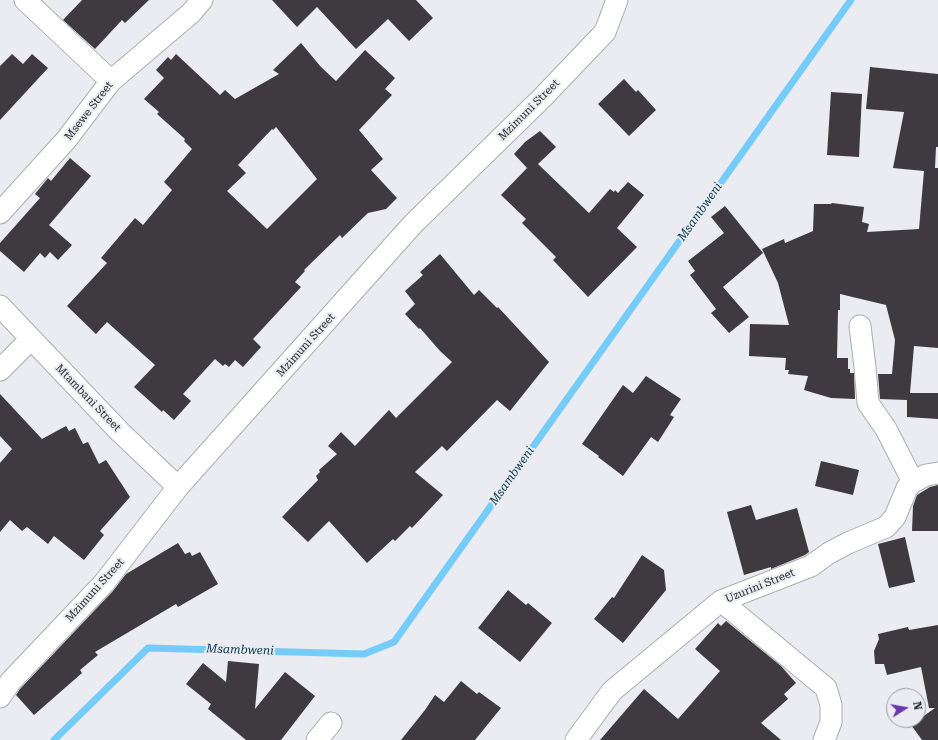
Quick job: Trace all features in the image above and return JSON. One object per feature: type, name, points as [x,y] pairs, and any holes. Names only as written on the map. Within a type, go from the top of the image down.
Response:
[{"type":"street","points":[[25,0],[111,81]]},
{"type":"street","name":"Msewe Street","points":[[0,213],[66,140],[111,81],[191,13],[202,0]]},
{"type":"street","name":"Mzimuni Street","points":[[0,697],[11,681],[104,583],[178,487],[413,224],[542,98],[605,32],[618,0]]},
{"type":"street","name":"Mtambani Street","points":[[0,306],[120,432],[178,487]]},
{"type":"street","points":[[860,326],[868,403],[886,429],[913,482],[926,475],[938,473]]},
{"type":"street","points":[[0,370],[31,339]]},
{"type":"street","name":"Uzurini Street","points":[[576,740],[612,691],[721,601],[810,566],[829,553],[848,543],[886,528],[895,517],[907,488],[913,482]]},
{"type":"street","points":[[721,601],[826,688],[831,705],[831,722],[824,740]]},
{"type":"street","points":[[317,740],[331,723]]},
{"type":"building","points":[[82,0],[149,0],[125,23],[122,20],[95,49],[63,20]]},
{"type":"building","points":[[272,0],[416,0],[433,18],[409,41],[388,19],[356,49],[317,7],[297,27]]},
{"type":"building","points":[[301,43],[321,67],[336,81],[365,50],[395,78],[385,89],[392,95],[359,130],[383,159],[371,170],[397,198],[386,209],[368,213],[342,238],[340,235],[304,270],[305,271],[295,282],[301,287],[253,339],[261,347],[243,367],[235,360],[229,367],[225,364],[223,366],[215,359],[183,394],[191,401],[174,420],[163,410],[162,412],[134,387],[155,365],[107,322],[96,334],[67,306],[107,263],[101,258],[135,218],[143,225],[172,190],[164,182],[192,149],[184,141],[185,139],[157,114],[159,112],[144,99],[164,78],[156,70],[168,57],[171,60],[176,54],[220,95],[225,90],[235,99],[279,74],[273,70]],"holes":[[[276,127],[317,179],[267,229],[227,191],[246,173],[238,165],[272,129],[273,130]]]},
{"type":"building","points":[[12,54],[23,64],[32,54],[48,68],[0,120],[0,66]]},
{"type":"building","points":[[870,67],[938,74],[938,147],[936,147],[935,168],[938,168],[938,348],[914,346],[910,393],[938,393],[938,419],[907,417],[907,400],[880,399],[878,374],[892,374],[895,340],[886,305],[840,294],[840,310],[838,310],[837,358],[848,358],[848,369],[850,369],[850,373],[854,373],[855,399],[831,398],[804,390],[808,376],[788,374],[789,370],[785,370],[786,358],[749,356],[750,324],[789,325],[778,283],[762,249],[784,239],[785,243],[813,231],[814,204],[832,203],[864,207],[862,222],[869,224],[867,232],[919,229],[924,171],[893,168],[904,112],[866,109]]},
{"type":"building","points":[[624,79],[636,92],[638,90],[656,110],[629,136],[598,104]]},
{"type":"building","points":[[831,92],[862,94],[859,157],[827,155]]},
{"type":"building","points":[[540,131],[556,147],[538,164],[589,213],[610,189],[614,192],[615,190],[618,193],[628,182],[644,195],[617,228],[637,247],[588,297],[553,260],[556,257],[522,223],[526,219],[501,195],[527,168],[514,154],[525,142]]},
{"type":"building","points":[[70,158],[91,176],[49,225],[72,245],[58,260],[50,252],[45,258],[40,253],[24,272],[0,251],[0,243],[40,198],[35,194],[48,178],[51,181]]},
{"type":"building","points":[[725,206],[763,253],[723,287],[749,317],[729,333],[711,313],[716,309],[690,275],[695,271],[688,261],[724,233],[711,217]]},
{"type":"building","points":[[440,254],[474,295],[479,290],[497,308],[498,307],[549,362],[510,411],[497,400],[447,451],[442,446],[415,472],[443,495],[412,528],[410,526],[395,541],[393,539],[367,563],[329,521],[308,542],[282,517],[318,480],[316,476],[320,472],[319,470],[337,454],[328,446],[341,432],[355,446],[389,410],[396,418],[452,362],[405,314],[415,304],[405,291],[423,275],[420,272]]},
{"type":"building","points":[[646,376],[681,399],[670,415],[674,417],[658,442],[651,437],[623,476],[582,444],[623,385],[633,393]]},
{"type":"building","points":[[0,394],[42,439],[66,426],[69,431],[75,428],[83,444],[88,442],[99,464],[106,460],[130,497],[100,531],[104,535],[84,560],[54,536],[48,544],[27,527],[22,531],[10,520],[0,532],[0,463],[12,449],[0,436]]},
{"type":"building","points":[[821,461],[859,470],[853,495],[815,486]]},
{"type":"building","points":[[938,485],[938,531],[912,531],[913,506],[917,495],[930,487]]},
{"type":"building","points":[[751,505],[756,520],[797,508],[809,552],[771,569],[771,567],[744,575],[727,512]]},
{"type":"building","points":[[905,537],[915,582],[889,588],[878,544]]},
{"type":"building","points":[[178,543],[185,554],[190,552],[192,556],[200,552],[218,584],[178,607],[176,604],[95,652],[98,655],[80,670],[82,673],[34,715],[16,695],[20,689],[113,591],[126,574]]},
{"type":"building","points":[[642,555],[664,570],[666,590],[623,643],[594,619],[612,597],[614,598]]},
{"type":"building","points":[[508,590],[526,605],[528,603],[552,623],[520,662],[478,628]]},
{"type":"building","points":[[726,621],[781,666],[796,683],[784,694],[788,699],[761,723],[781,740],[600,740],[644,689],[678,719],[720,671],[695,649],[718,623],[721,626]]},
{"type":"building","points":[[938,625],[938,740],[922,740],[913,728],[926,728],[926,714],[935,708],[929,708],[921,667],[887,675],[884,664],[875,664],[874,651],[879,639],[878,634],[908,627],[909,630]]},
{"type":"building","points":[[228,661],[259,664],[255,709],[285,672],[315,696],[281,740],[246,740],[208,709],[211,704],[186,684],[203,663],[226,682]]},
{"type":"building","points":[[461,681],[477,694],[479,692],[501,708],[475,740],[401,740],[435,695],[444,702]]},
{"type":"waterway","name":"Msambweni","points":[[54,740],[148,648],[364,654],[394,642],[851,0]]}]
